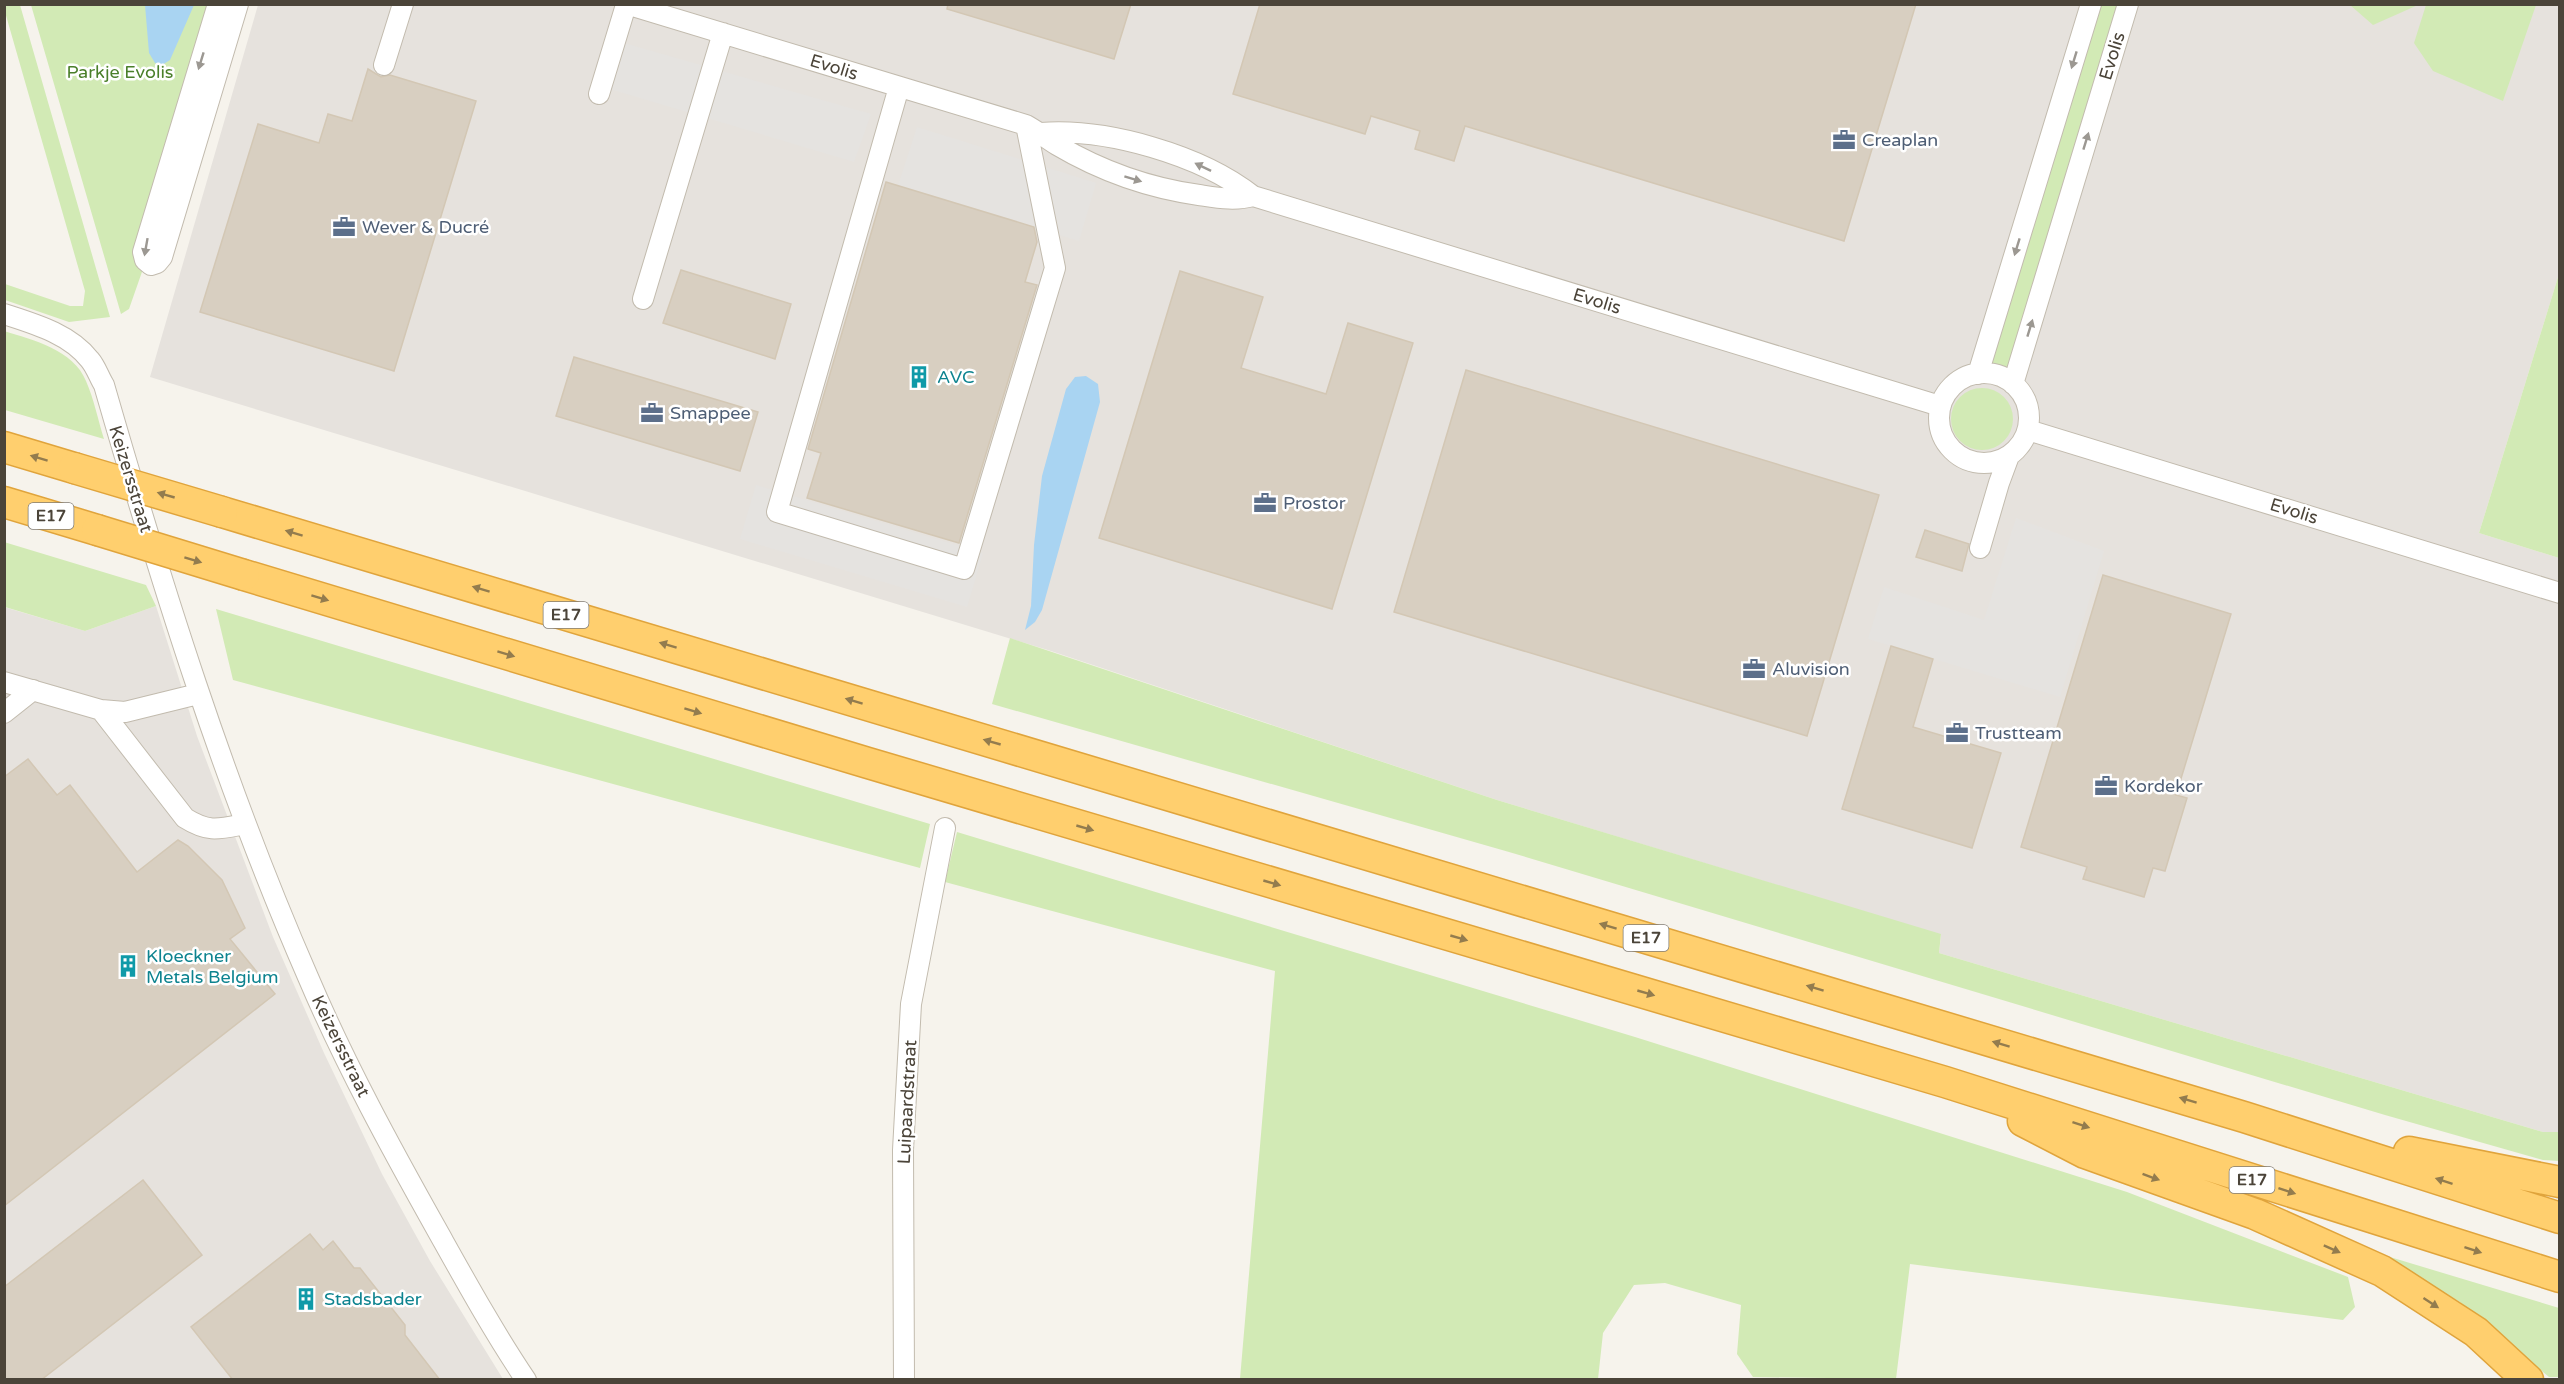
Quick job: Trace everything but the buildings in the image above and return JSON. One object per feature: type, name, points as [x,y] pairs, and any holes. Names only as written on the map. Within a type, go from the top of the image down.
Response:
[{"type":"highway","name":"E17","points":[[4,447],[2244,1117],[2559,1218]]},
{"type":"highway","name":"E17","points":[[4,502],[897,772],[1945,1082],[2559,1277]]},
{"type":"highway","points":[[1945,1082],[2085,1154],[2254,1214],[2382,1271],[2476,1332],[2528,1380]]},
{"type":"highway","points":[[2244,1117],[2559,1182]]},
{"type":"street","points":[[218,4],[143,252],[144,260],[151,265],[158,263],[162,257],[238,4]]},
{"type":"street","points":[[384,65],[403,4]]},
{"type":"street","points":[[599,94],[626,4]]},
{"type":"street","name":"Evolis","points":[[626,4],[1033,129],[1142,144],[1183,158],[1240,186],[1253,196],[1940,406]]},
{"type":"street","name":"Evolis","points":[[1978,374],[2091,4]]},
{"type":"street","name":"Evolis","points":[[2013,384],[2128,4]]},
{"type":"street","points":[[643,299],[723,33]]},
{"type":"street","points":[[899,87],[777,512],[964,569],[1055,268],[1033,129]]},
{"type":"street","name":"Evolis","points":[[1033,129],[1056,145],[1131,179],[1172,191],[1238,201],[1253,196]]},
{"type":"street","name":"Keizersstraat","points":[[4,314],[44,328],[71,341],[90,360],[104,385],[198,694],[246,824],[308,979],[391,1149],[500,1342],[526,1380]]},
{"type":"street","points":[[1978,374],[1995,374],[2013,384],[2025,398],[2029,411],[2028,430],[2019,447],[1999,462],[1976,463],[1954,453],[1941,434],[1938,422],[1940,406],[1949,389],[1958,381],[1978,374]]},
{"type":"street","name":"Evolis","points":[[2028,430],[2559,593]]},
{"type":"street","points":[[1980,548],[2009,456]]},
{"type":"street","points":[[4,682],[101,710],[125,711],[198,694]]},
{"type":"street","points":[[4,713],[33,690]]},
{"type":"street","points":[[101,710],[185,818],[201,828],[217,830],[246,824]]},
{"type":"street","name":"Luipaardstraat","points":[[904,1380],[903,1150],[911,1004],[945,828]]},
{"type":"shaded area","points":[[258,5],[2559,5],[2559,274],[2479,533],[2559,558],[2559,1132],[2543,1132],[1939,953],[1941,935],[1497,800],[1051,651],[150,377]]},
{"type":"shaded area","points":[[624,43],[871,114],[854,162],[610,89]]},
{"type":"shaded area","points":[[917,127],[1096,183],[1079,241],[898,186]]},
{"type":"shaded area","points":[[756,485],[983,553],[967,607],[740,539]]},
{"type":"shaded area","points":[[2016,518],[2104,551],[2060,697],[1868,639],[1884,587],[1984,620]]},
{"type":"shaded area","points":[[156,606],[197,736],[273,937],[324,1053],[382,1174],[430,1261],[503,1379],[5,1379],[4,607],[85,631]]},
{"type":"green space","points":[[5,4],[20,5],[110,317],[69,322],[5,300],[5,284],[70,306],[83,306],[85,291],[5,12]]},
{"type":"green space","name":"Parkje Evolis","points":[[31,5],[211,5],[143,269],[129,309],[121,314]]},
{"type":"green space","points":[[2099,5],[2119,5],[2008,371],[1989,365]]},
{"type":"green space","points":[[2350,5],[2418,5],[2373,25]]},
{"type":"green space","points":[[2426,5],[2536,5],[2503,101],[2433,71],[2414,43]]},
{"type":"green space","points":[[2559,274],[2560,558],[2479,533]]},
{"type":"green space","points":[[4,331],[51,348],[72,361],[80,370],[89,388],[104,439],[5,410]]},
{"type":"green space","points":[[1982,388],[1999,393],[2004,397],[2008,402],[2013,419],[2008,436],[2004,441],[1999,445],[1982,450],[1965,445],[1960,441],[1956,436],[1951,419],[1956,402],[1960,397],[1965,393]]},
{"type":"green space","points":[[4,542],[146,585],[156,606],[85,631],[5,607]]},
{"type":"green space","points":[[216,609],[930,824],[920,868],[233,680]]},
{"type":"green space","points":[[1010,638],[1497,800],[1941,934],[1939,953],[2543,1132],[2559,1132],[2559,1161],[2543,1160],[2385,1115],[1509,852],[992,704]]},
{"type":"green space","points":[[957,832],[1635,1037],[2127,1192],[2348,1277],[2355,1307],[2343,1320],[1910,1264],[1896,1379],[1753,1377],[1737,1354],[1741,1305],[1665,1283],[1634,1285],[1603,1333],[1598,1379],[1240,1379],[1275,971],[945,882]]},
{"type":"green space","points":[[2390,1257],[2559,1308],[2559,1377],[2549,1377],[2460,1302],[2389,1262]]},
{"type":"water","points":[[145,5],[194,5],[170,60],[162,65],[155,63],[149,53]]},
{"type":"water","points":[[1086,376],[1098,384],[1100,402],[1042,610],[1035,622],[1025,630],[1031,606],[1034,545],[1042,476],[1066,389],[1075,377]]},
{"type":"place","name":"Creaplan","points":[[1844,140]]},
{"type":"place","name":"Wever & Ducré","points":[[344,227]]},
{"type":"place","name":"AVC","points":[[919,377]]},
{"type":"place","name":"Smappee","points":[[652,413]]},
{"type":"place","name":"Prostor","points":[[1265,503]]},
{"type":"place","name":"Aluvision","points":[[1754,669]]},
{"type":"place","name":"Trustteam","points":[[1957,733]]},
{"type":"place","name":"Kordekor","points":[[2106,786]]},
{"type":"place","name":"Kloeckner Metals Belgium","points":[[128,966]]},
{"type":"place","name":"Stadsbader","points":[[306,1299]]}]
